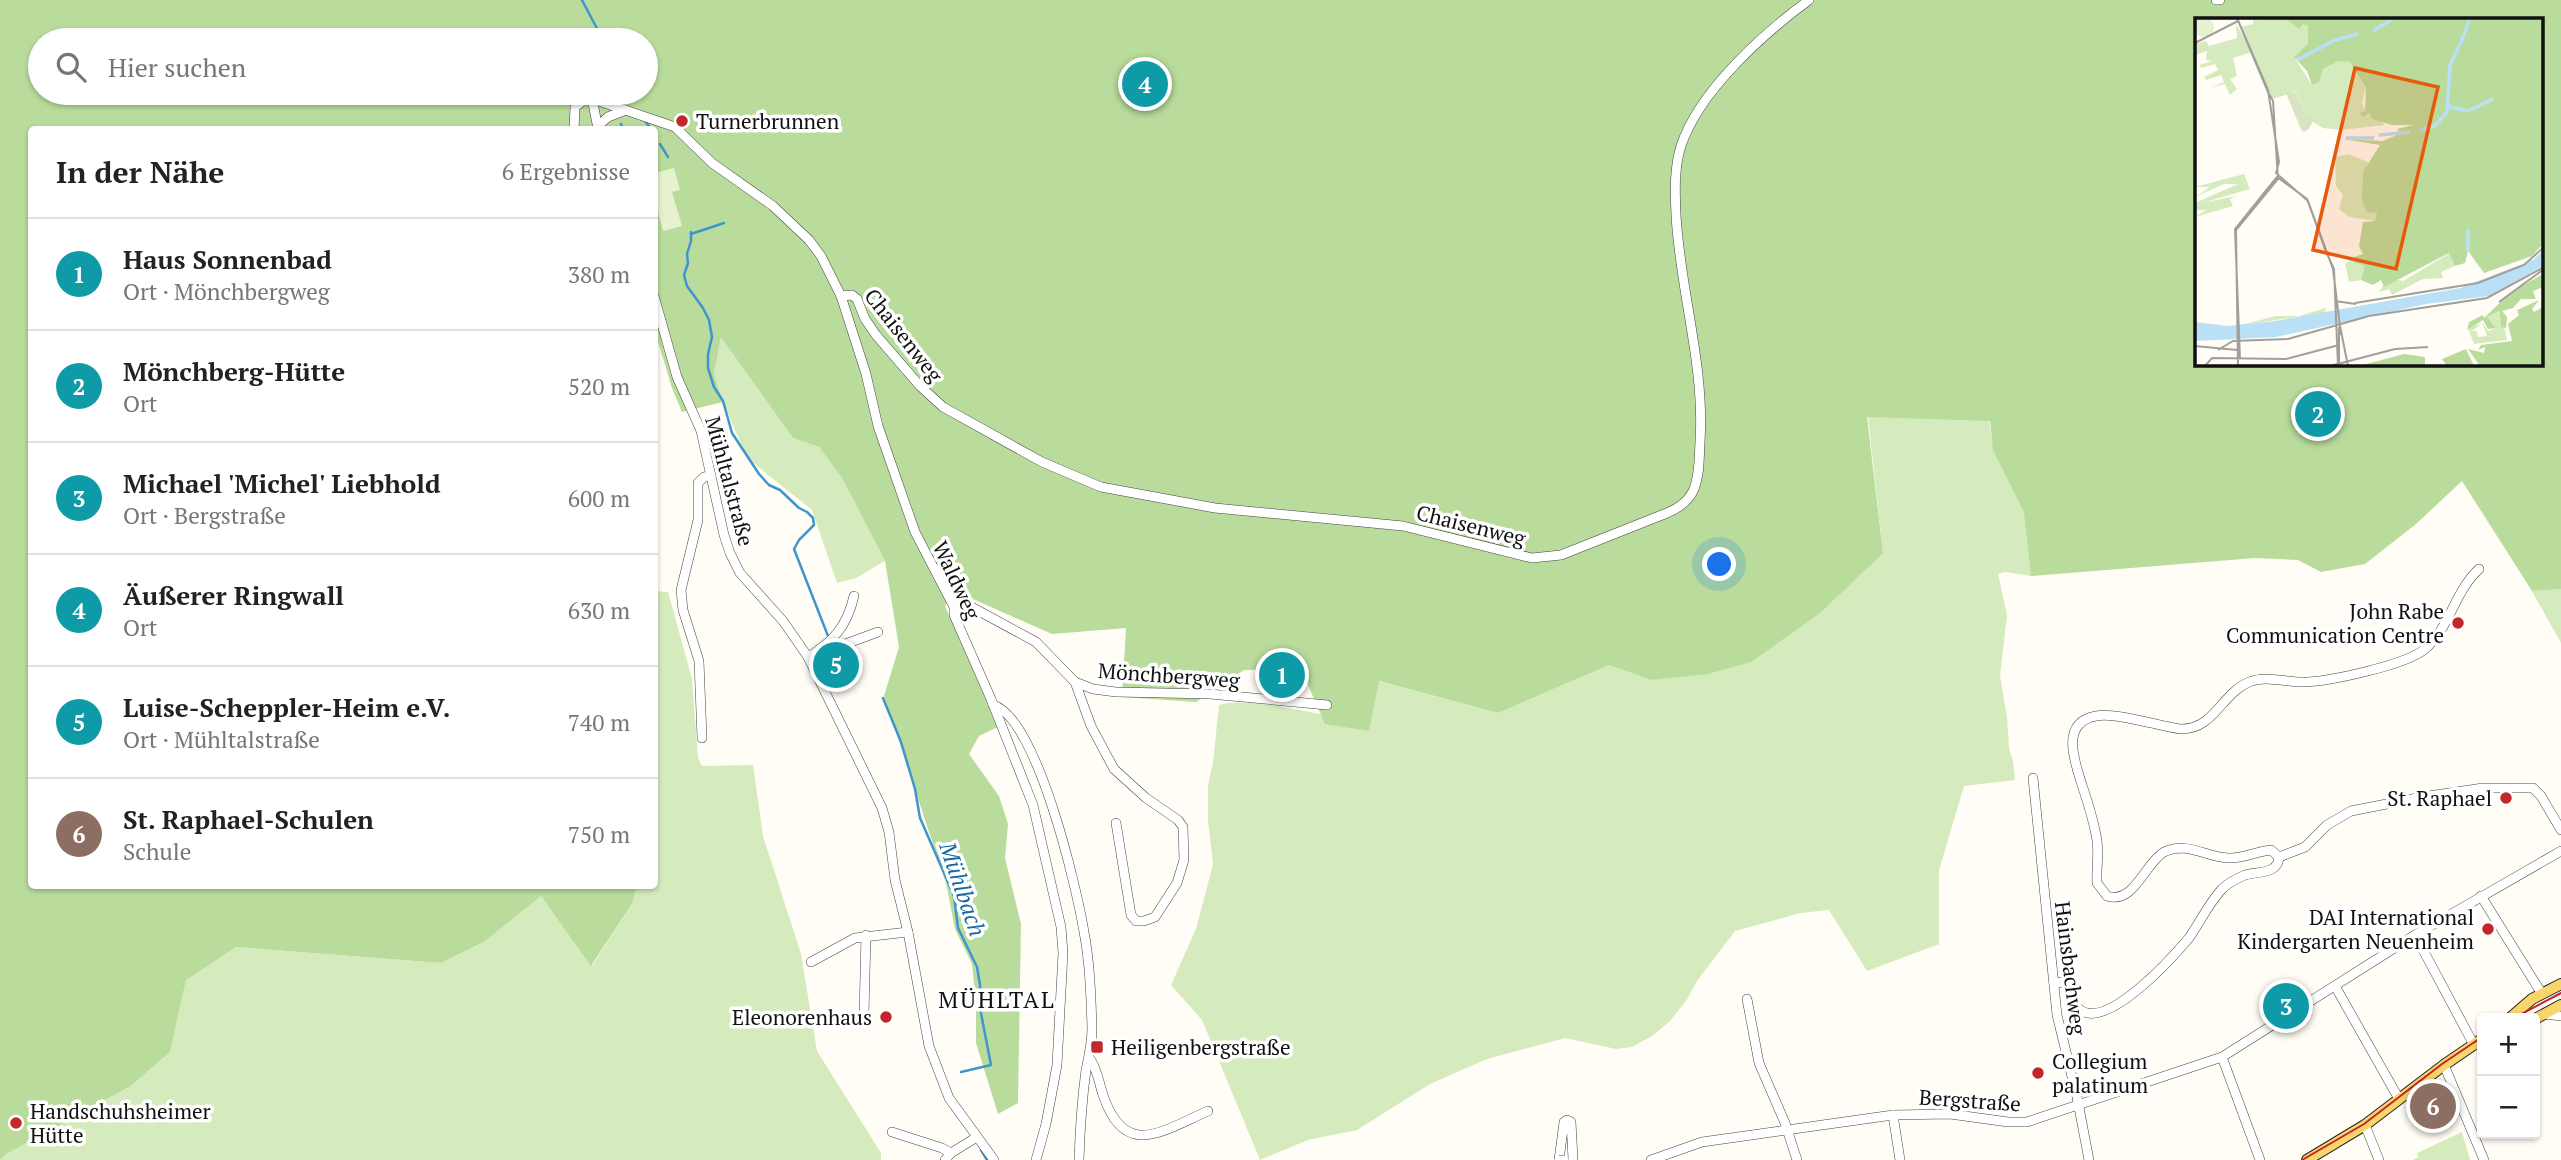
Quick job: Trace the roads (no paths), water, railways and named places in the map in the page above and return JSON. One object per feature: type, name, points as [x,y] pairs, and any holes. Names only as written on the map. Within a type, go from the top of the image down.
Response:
[{"type":"main road","points":[[2516,1013],[2529,1001],[2561,984]]},
{"type":"main road","points":[[2540,1016],[2561,1005]]},
{"type":"main road","points":[[2307,1160],[2365,1125],[2477,1043]]},
{"type":"street","name":"Chaisenweg","points":[[841,296],[856,297],[876,335],[920,386],[943,407],[1042,462],[1101,487],[1215,508],[1403,526],[1525,558],[1560,555],[1667,513],[1681,506],[1692,492],[1698,471],[1701,403],[1677,228],[1676,187],[1680,149],[1695,118],[1734,66],[1762,37],[1809,0]]},
{"type":"street","points":[[574,126],[575,107],[578,105]]},
{"type":"street","points":[[594,105],[598,126]]},
{"type":"street","name":"Waldweg","points":[[614,105],[675,127],[712,163],[773,206],[815,248],[841,296],[866,374],[878,426],[915,532],[954,607],[954,615],[1033,805],[1062,940],[1057,1065],[1036,1160]]},
{"type":"street","points":[[600,126],[617,112],[630,111]]},
{"type":"street","name":"Mühltalstraße","points":[[658,310],[677,377],[701,431],[724,535],[740,573],[783,621],[807,657],[882,808],[889,832],[897,888],[929,1046],[944,1088],[994,1160]]},
{"type":"street","points":[[702,738],[699,661],[682,610],[681,590],[698,520],[698,483],[702,477],[711,475]]},
{"type":"street","points":[[2054,983],[2069,984],[2075,1005],[2086,1013],[2100,1012],[2115,1006],[2165,965],[2189,937],[2223,887],[2245,875],[2272,869],[2278,863],[2279,857],[2276,852],[2268,850],[2227,858],[2190,849],[2173,849],[2158,856],[2124,895],[2116,898],[2107,896],[2097,883],[2099,858],[2096,835],[2071,752],[2075,732],[2087,719],[2104,715],[2191,729],[2207,720],[2238,689],[2249,682],[2267,678],[2308,682],[2408,660],[2425,649],[2436,637],[2468,581],[2479,569]]},
{"type":"street","points":[[807,657],[818,651],[846,622],[855,596]]},
{"type":"street","name":"Mönchbergweg","points":[[954,607],[966,604],[1029,638],[1046,651],[1075,682],[1086,687],[1106,691],[1210,694],[1327,705]]},
{"type":"street","points":[[818,651],[878,632]]},
{"type":"street","points":[[1075,682],[1091,726],[1114,769],[1146,798],[1178,820],[1183,827],[1185,849],[1180,877],[1158,912],[1148,920],[1136,921],[1132,915],[1116,823]]},
{"type":"street","points":[[993,705],[1006,712],[1039,771],[1059,826],[1085,933],[1092,1029],[1079,1160]]},
{"type":"street","name":"Hainsbachweg","points":[[2033,778],[2060,1033],[2079,1105],[2089,1160]]},
{"type":"street","points":[[2279,857],[2305,847],[2327,825],[2351,811],[2483,788],[2533,788],[2541,796],[2561,830]]},
{"type":"street","name":"Bergstraße","points":[[1651,1160],[1702,1142],[1893,1115],[1950,1114],[2018,1123],[2039,1119],[2222,1057],[2416,934],[2560,854]]},
{"type":"street","points":[[2481,896],[2542,994]]},
{"type":"street","points":[[811,962],[855,938],[908,932]]},
{"type":"street","points":[[2416,934],[2477,1040]]},
{"type":"street","points":[[864,1015],[866,935]]},
{"type":"street","points":[[2335,986],[2399,1099]]},
{"type":"street","points":[[1747,999],[1759,1063],[1797,1160]]},
{"type":"street","points":[[2540,1016],[2561,1016]]},
{"type":"street","points":[[2222,1057],[2260,1160]]},
{"type":"street","points":[[1090,1059],[1112,1116],[1119,1126],[1130,1134],[1143,1136],[1155,1133],[1208,1111]]},
{"type":"street","points":[[2444,1065],[2484,1160]]},
{"type":"street","points":[[1893,1115],[1900,1160]]},
{"type":"street","points":[[1573,1159],[1572,1128],[1571,1122],[1567,1120],[1563,1124],[1559,1160],[1583,1160]]},
{"type":"street","points":[[2365,1125],[2379,1160]]},
{"type":"street","points":[[892,1132],[942,1148],[948,1157],[977,1137]]},
{"type":"waterway","name":"Mühlbach","points":[[582,0],[597,28]]},
{"type":"waterway","name":"Mühlbach","points":[[645,121],[649,126]]},
{"type":"waterway","name":"Mühlbach","points":[[660,144],[668,157]]},
{"type":"waterway","points":[[691,234],[724,223]]},
{"type":"waterway","name":"Mühlbach","points":[[691,232],[684,275],[687,286],[709,320],[712,337],[708,368],[714,387],[723,401],[732,433],[759,474],[769,485],[780,490],[813,518],[814,525],[794,549],[828,636]]},
{"type":"waterway","name":"Mühlbach","points":[[883,698],[901,742],[915,789],[920,818],[954,896],[958,928],[977,967],[980,1008],[991,1065],[961,1072]]},
{"type":"waterway","name":"Mühlbach","points":[[981,1150],[987,1160]]},
{"type":"tram line","points":[[2523,1013],[2561,993]]},
{"type":"tram line","points":[[2302,1160],[2364,1124],[2477,1040]]},
{"type":"place","name":"Äußerer Ringwall","points":[[1145,84]]},
{"type":"place","name":"Turnerbrunnen","points":[[682,121]]},
{"type":"place","name":"Mönchberg-Hütte","points":[[2318,414]]},
{"type":"place","name":"John Rabe Communication Centre","points":[[2458,623]]},
{"type":"place","name":"Luise-Scheppler-Heim e.V.","points":[[836,665]]},
{"type":"place","name":"Haus Sonnenbad","points":[[1282,675]]},
{"type":"place","name":"St. Raphael","points":[[2506,798]]},
{"type":"place","name":"DAI International Kindergarten Neuenheim","points":[[2488,929]]},
{"type":"place","name":"Michael 'Michel' Liebhold","points":[[2286,1006]]},
{"type":"place","name":"Eleonorenhaus","points":[[886,1017]]},
{"type":"place","name":"Heiligenbergstraße","points":[[1097,1047]]},
{"type":"place","name":"Collegium palatinum","points":[[2038,1073]]},
{"type":"place","name":"St. Raphael-Schulen","points":[[2433,1106]]},
{"type":"place","name":"Handschuhsheimer Hütte","points":[[16,1123]]},
{"type":"district","name":"MÜHLTAL","points":[[997,999]]}]
